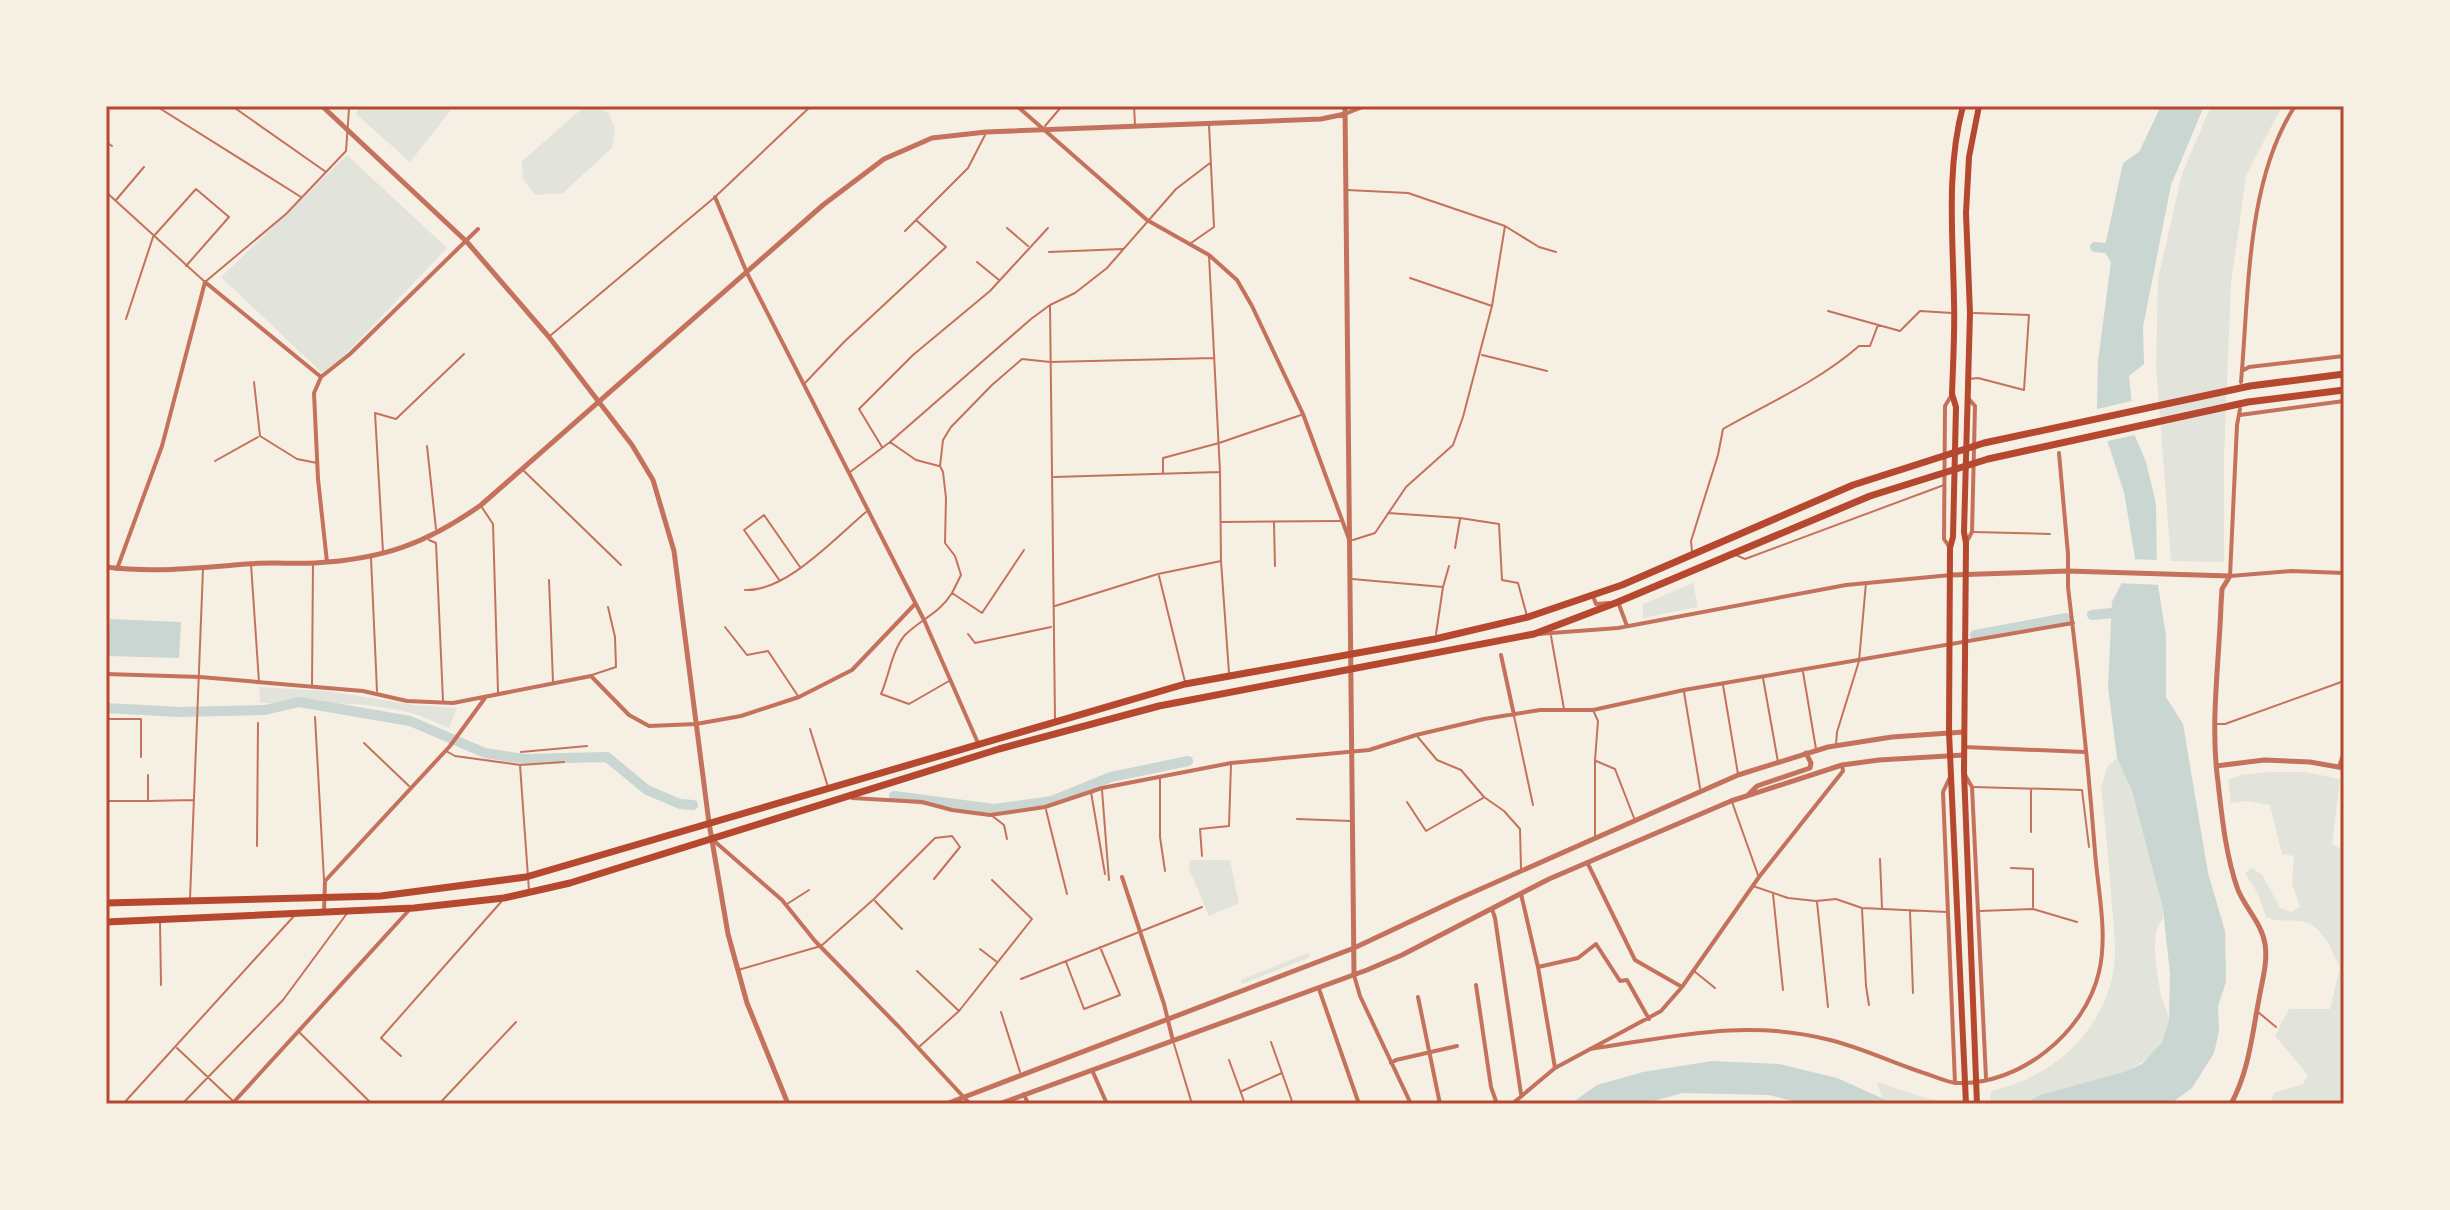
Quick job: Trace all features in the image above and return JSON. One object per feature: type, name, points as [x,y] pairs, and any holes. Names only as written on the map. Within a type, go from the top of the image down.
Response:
[{"type":"main road","points":[[1963,106],[1953,173],[1952,394],[1956,407],[1953,537],[1950,548],[1949,732],[1966,1104]]},
{"type":"main road","points":[[1977,1104],[1964,772],[1964,484],[1970,313],[1967,199],[1969,157],[1979,106]]},
{"type":"main road","points":[[106,903],[381,896],[526,877],[1185,684],[1435,639],[1528,617],[1593,596],[1853,485],[1984,443],[2250,386],[2344,374]]},
{"type":"main road","points":[[106,922],[410,909],[504,898],[570,883],[999,749],[1159,706],[1534,634],[1870,496],[1988,459],[2248,402],[2344,390]]},
{"type":"street","points":[[322,106],[467,242],[549,337],[632,445],[653,480],[674,551],[718,886],[747,1003],[788,1104]]},
{"type":"street","points":[[1017,106],[1147,220],[1209,255],[1224,266],[1241,288],[1303,414],[1340,521],[1350,541]]},
{"type":"street","points":[[1345,106],[1354,975],[1360,996],[1411,1104]]},
{"type":"street","points":[[106,567],[204,568],[251,563],[327,562],[371,557],[428,539],[481,505],[823,205],[884,159],[913,144],[932,138],[1043,128],[1321,119],[1365,106]]},
{"type":"street","points":[[2241,382],[2257,206],[2268,163],[2295,106]]},
{"type":"street","points":[[714,197],[747,273],[924,620],[978,743]]},
{"type":"street","points":[[327,562],[314,393],[321,377],[350,354],[478,229]]},
{"type":"street","points":[[117,569],[162,446],[205,282],[321,377]]},
{"type":"street","points":[[2242,371],[2249,367],[2344,356]]},
{"type":"street","points":[[1950,548],[1944,539],[1945,406],[1952,394]]},
{"type":"street","points":[[1966,543],[1972,532],[1975,406],[1968,398]]},
{"type":"street","points":[[2231,1104],[2244,1074],[2265,969],[2261,929],[2240,894],[2232,870],[2216,766],[2222,589],[2230,576],[2237,425],[2240,412],[2344,401]]},
{"type":"street","points":[[1590,1049],[1692,1031],[1761,1030],[1833,1041],[1955,1083],[2014,1070],[2048,1050],[2078,1019],[2095,985],[2103,938],[2068,587],[2059,453]]},
{"type":"street","points":[[1534,634],[1551,635],[1627,626],[1866,583],[1951,575],[2067,571],[2203,576],[2291,571],[2344,573]]},
{"type":"street","points":[[1593,596],[1596,604],[1618,602],[1627,626]]},
{"type":"street","points":[[106,674],[200,677],[312,686],[407,701],[443,702],[485,698],[591,676],[629,715],[649,726],[696,724],[741,716],[799,697],[852,670],[915,604]]},
{"type":"street","points":[[845,797],[922,802],[990,815],[1045,807],[1102,788],[1231,763],[1369,750],[1484,719],[1540,710],[1593,710],[1684,690],[2073,623]]},
{"type":"street","points":[[1501,655],[1514,716]]},
{"type":"street","points":[[324,913],[325,881],[447,748],[485,698]]},
{"type":"street","points":[[946,1104],[1354,948],[1738,775],[1836,746],[1964,732]]},
{"type":"street","points":[[999,1104],[1354,975],[1402,955],[1587,862],[1749,795],[1842,765],[1879,760],[1950,755],[1964,751],[2085,752]]},
{"type":"street","points":[[2216,766],[2264,760],[2310,762],[2342,768],[2344,752]]},
{"type":"street","points":[[1749,795],[1757,786],[1810,768],[1806,753]]},
{"type":"street","points":[[1512,1104],[1555,1068],[1661,1011],[1682,987],[1759,877],[1843,771],[1842,765]]},
{"type":"street","points":[[1964,772],[1972,787],[1986,1078]]},
{"type":"street","points":[[1951,775],[1943,792],[1955,1083]]},
{"type":"street","points":[[712,839],[787,904],[821,946],[970,1104]]},
{"type":"street","points":[[1587,862],[1635,960],[1682,987]]},
{"type":"street","points":[[1122,877],[1173,1041]]},
{"type":"street","points":[[1521,894],[1538,967],[1555,1068]]},
{"type":"street","points":[[233,1103],[410,909]]},
{"type":"street","points":[[1492,909],[1521,1094]]},
{"type":"street","points":[[1538,967],[1578,958],[1596,944],[1620,981],[1627,980],[1649,1019]]},
{"type":"street","points":[[1476,985],[1491,1087],[1497,1104]]},
{"type":"street","points":[[1319,989],[1359,1104]]},
{"type":"street","points":[[1418,997],[1440,1104]]},
{"type":"street","points":[[1391,1063],[1457,1046]]},
{"type":"street","points":[[1092,1070],[1107,1104]]},
{"type":"street","points":[[1024,1094],[1028,1104]]},
{"type":"lane","points":[[156,106],[302,198]]},
{"type":"lane","points":[[232,106],[326,172]]},
{"type":"lane","points":[[106,192],[205,282],[302,198],[346,151],[349,109],[352,106]]},
{"type":"lane","points":[[549,337],[714,197],[811,106]]},
{"type":"lane","points":[[1043,128],[1062,106]]},
{"type":"lane","points":[[1134,106],[1135,126]]},
{"type":"lane","points":[[1188,245],[1214,227],[1209,124]]},
{"type":"lane","points":[[905,231],[968,168],[986,132]]},
{"type":"lane","points":[[106,142],[112,146]]},
{"type":"lane","points":[[849,473],[890,442],[1011,335],[1107,268],[1176,189],[1210,163]]},
{"type":"lane","points":[[115,201],[144,167]]},
{"type":"lane","points":[[126,319],[153,237],[196,189],[229,217],[186,266]]},
{"type":"lane","points":[[1346,190],[1408,193],[1505,226],[1539,247],[1556,252]]},
{"type":"lane","points":[[805,383],[844,342],[946,247],[916,220]]},
{"type":"lane","points":[[1350,541],[1375,533],[1406,487],[1453,445],[1492,306],[1505,226]]},
{"type":"lane","points":[[1007,228],[1029,247]]},
{"type":"lane","points":[[882,447],[859,409],[913,355],[1000,281],[1048,228]]},
{"type":"lane","points":[[1049,252],[1124,249]]},
{"type":"lane","points":[[1209,255],[1219,443],[1221,561],[1229,674]]},
{"type":"lane","points":[[977,262],[1000,281]]},
{"type":"lane","points":[[1410,278],[1492,306]]},
{"type":"lane","points":[[1050,305],[1055,720]]},
{"type":"lane","points":[[1828,311],[1900,331],[1920,311],[2029,315],[2024,390],[1978,378],[1968,379]]},
{"type":"lane","points":[[1692,553],[1691,541],[1723,429],[1845,359],[1859,346],[1870,346],[1878,325]]},
{"type":"lane","points":[[383,554],[375,413],[396,419],[464,354]]},
{"type":"lane","points":[[1480,355],[1547,371]]},
{"type":"lane","points":[[950,680],[909,704],[881,694],[894,655],[904,637],[939,612],[961,575],[955,556],[945,543],[946,498],[940,466],[943,440],[948,431],[1022,359],[1050,362],[1214,358]]},
{"type":"lane","points":[[254,382],[260,436]]},
{"type":"lane","points":[[1163,473],[1163,458],[1219,443],[1303,414]]},
{"type":"lane","points":[[260,436],[297,459],[318,464]]},
{"type":"lane","points":[[215,461],[260,436]]},
{"type":"lane","points":[[890,442],[916,460],[940,466]]},
{"type":"lane","points":[[427,446],[437,533]]},
{"type":"lane","points":[[522,468],[621,565]]},
{"type":"lane","points":[[1053,477],[1220,472]]},
{"type":"lane","points":[[1731,554],[1745,559],[1945,484]]},
{"type":"lane","points":[[481,505],[493,524],[498,695]]},
{"type":"lane","points":[[745,590],[756,590],[780,581],[867,512]]},
{"type":"lane","points":[[1388,513],[1499,524],[1502,580],[1518,583],[1528,617]]},
{"type":"lane","points":[[780,581],[744,530],[764,515],[800,567]]},
{"type":"lane","points":[[1455,548],[1460,518]]},
{"type":"lane","points":[[1221,522],[1340,521]]},
{"type":"lane","points":[[1274,522],[1275,566]]},
{"type":"lane","points":[[1972,532],[2050,534]]},
{"type":"lane","points":[[428,539],[436,543],[443,702]]},
{"type":"lane","points":[[952,593],[982,613],[1024,550]]},
{"type":"lane","points":[[371,557],[377,694]]},
{"type":"lane","points":[[1053,607],[1158,574],[1221,561]]},
{"type":"lane","points":[[251,563],[259,682]]},
{"type":"lane","points":[[312,686],[313,563]]},
{"type":"lane","points":[[1435,639],[1449,566]]},
{"type":"lane","points":[[190,900],[204,568]]},
{"type":"lane","points":[[1158,574],[1185,684]]},
{"type":"lane","points":[[1350,579],[1443,587]]},
{"type":"lane","points":[[549,580],[553,683]]},
{"type":"lane","points":[[1836,746],[1837,732],[1859,661],[1866,583]]},
{"type":"lane","points":[[591,676],[616,667],[615,637],[608,607]]},
{"type":"lane","points":[[725,627],[747,655],[768,651],[799,697]]},
{"type":"lane","points":[[968,634],[975,643],[1053,627]]},
{"type":"lane","points":[[1551,635],[1564,710]]},
{"type":"lane","points":[[1803,671],[1816,750]]},
{"type":"lane","points":[[1763,677],[1778,762]]},
{"type":"lane","points":[[2216,724],[2225,724],[2344,681]]},
{"type":"lane","points":[[1722,684],[1738,775]]},
{"type":"lane","points":[[1684,690],[1700,792]]},
{"type":"lane","points":[[1593,710],[1598,721],[1595,840]]},
{"type":"lane","points":[[1514,716],[1533,805]]},
{"type":"lane","points":[[315,717],[325,881]]},
{"type":"lane","points":[[106,719],[141,719],[141,757]]},
{"type":"lane","points":[[257,846],[258,723]]},
{"type":"lane","points":[[810,729],[829,788]]},
{"type":"lane","points":[[1416,735],[1437,760],[1461,770],[1484,797],[1504,811],[1520,829],[1521,871]]},
{"type":"lane","points":[[364,743],[410,786]]},
{"type":"lane","points":[[521,752],[587,746]]},
{"type":"lane","points":[[447,748],[455,756],[520,765],[564,762]]},
{"type":"lane","points":[[1595,760],[1615,769],[1635,821]]},
{"type":"lane","points":[[1202,856],[1200,829],[1229,826],[1231,763]]},
{"type":"lane","points":[[520,765],[529,892]]},
{"type":"lane","points":[[148,775],[148,801]]},
{"type":"lane","points":[[1160,776],[1160,837],[1165,871]]},
{"type":"lane","points":[[1972,787],[2082,790],[2089,847]]},
{"type":"lane","points":[[1102,788],[1109,880]]},
{"type":"lane","points":[[2031,788],[2031,832]]},
{"type":"lane","points":[[1091,792],[1105,874]]},
{"type":"lane","points":[[1407,802],[1426,831],[1484,797]]},
{"type":"lane","points":[[106,801],[194,800]]},
{"type":"lane","points":[[1731,801],[1759,877]]},
{"type":"lane","points":[[1045,807],[1067,894]]},
{"type":"lane","points":[[990,815],[1004,825],[1007,839]]},
{"type":"lane","points":[[1297,819],[1353,821]]},
{"type":"lane","points":[[738,970],[821,946],[935,838],[952,836],[960,847],[934,879]]},
{"type":"lane","points":[[1880,859],[1882,910]]},
{"type":"lane","points":[[2011,868],[2033,869],[2033,909]]},
{"type":"lane","points":[[918,1047],[959,1011],[1032,919],[992,880]]},
{"type":"lane","points":[[1753,886],[1788,898],[1816,901],[1836,899],[1862,908],[1948,912]]},
{"type":"lane","points":[[787,904],[809,890]]},
{"type":"lane","points":[[1773,892],[1783,990]]},
{"type":"lane","points":[[401,1056],[381,1038],[498,909],[504,898]]},
{"type":"lane","points":[[874,899],[902,929]]},
{"type":"lane","points":[[1816,901],[1828,1007]]},
{"type":"lane","points":[[1021,979],[1202,907]]},
{"type":"lane","points":[[1862,908],[1869,1005]]},
{"type":"lane","points":[[1978,911],[2033,909],[2077,922]]},
{"type":"lane","points":[[182,1104],[283,1000],[349,911]]},
{"type":"lane","points":[[1910,912],[1913,993]]},
{"type":"lane","points":[[123,1104],[297,913]]},
{"type":"lane","points":[[160,921],[161,985]]},
{"type":"lane","points":[[1065,961],[1084,1009],[1120,995],[1100,947]]},
{"type":"lane","points":[[980,949],[997,962]]},
{"type":"lane","points":[[1693,970],[1715,988]]},
{"type":"lane","points":[[917,971],[959,1011]]},
{"type":"lane","points":[[1001,1012],[1021,1075]]},
{"type":"lane","points":[[2257,1012],[2276,1027]]},
{"type":"lane","points":[[439,1104],[516,1022]]},
{"type":"lane","points":[[299,1032],[372,1104]]},
{"type":"lane","points":[[1173,1041],[1192,1104]]},
{"type":"lane","points":[[1271,1042],[1293,1104]]},
{"type":"lane","points":[[176,1047],[233,1103]]},
{"type":"lane","points":[[1229,1060],[1245,1104]]},
{"type":"lane","points":[[1241,1091],[1282,1073]]},
{"type":"shaded area","points":[[359,106],[454,106],[410,162],[356,114]]},
{"type":"shaded area","points":[[2161,106],[2204,106],[2171,185],[2143,327],[2144,364],[2129,376],[2135,436],[2146,462],[2156,504],[2157,579],[2166,636],[2166,697],[2183,724],[2208,873],[2225,931],[2226,982],[2218,1006],[2219,1031],[2214,1053],[2192,1088],[2170,1104],[2024,1104],[2040,1095],[2124,1072],[2142,1064],[2162,1042],[2169,1021],[2170,974],[2163,909],[2132,791],[2117,758],[2108,687],[2112,602],[2135,557],[2124,492],[2097,409],[2098,361],[2111,262],[2104,251],[2123,163],[2139,152]]},
{"type":"shaded area","points":[[2211,106],[2282,106],[2246,176],[2231,284],[2224,457],[2224,562],[2171,561],[2156,367],[2158,279],[2182,174]]},
{"type":"shaded area","points":[[584,107],[603,109],[609,114],[615,129],[612,148],[563,193],[535,195],[523,179],[522,161]]},
{"type":"shaded area","points":[[347,155],[447,248],[342,358],[322,373],[221,277]]},
{"type":"shaded area","points":[[1693,583],[1698,607],[1643,618],[1643,604]]},
{"type":"shaded area","points":[[110,619],[181,622],[179,658],[107,656]]},
{"type":"shaded area","points":[[259,687],[328,691],[414,705],[457,708],[449,728],[418,715],[377,706],[260,703]]},
{"type":"shaded area","points":[[2117,758],[2132,791],[2163,909],[2163,919],[2156,935],[2155,956],[2161,996],[2169,1020],[2161,1042],[2149,1057],[2116,1075],[2041,1096],[2024,1104],[1895,1104],[1882,1098],[1877,1082],[1948,1102],[1990,1102],[1991,1091],[2013,1085],[2052,1065],[2084,1035],[2097,1017],[2113,974],[2115,948],[2101,789],[2107,767]]},
{"type":"shaded area","points":[[2267,772],[2305,772],[2340,779],[2332,844],[2344,851],[2344,1104],[2270,1104],[2274,1093],[2303,1084],[2308,1075],[2275,1036],[2289,1009],[2330,1009],[2340,967],[2324,937],[2313,926],[2306,922],[2266,917],[2258,894],[2245,873],[2251,868],[2262,874],[2280,908],[2291,912],[2300,907],[2292,884],[2294,856],[2282,854],[2270,805],[2246,801],[2231,803],[2228,780]]},
{"type":"shaded area","points":[[1190,860],[1230,860],[1239,903],[1209,916],[1189,869]]},
{"type":"shaded area","points":[[1308,953],[1310,957],[1242,984],[1241,980]]},
{"type":"shaded area","points":[[1712,1061],[1779,1064],[1837,1078],[1895,1104],[1804,1104],[1769,1095],[1683,1093],[1642,1104],[1570,1104],[1597,1085],[1643,1072]]},
{"type":"pier","points":[[2135,400],[2139,434],[2104,442],[2093,410]]},
{"type":"pier","points":[[2129,559],[2161,560],[2162,585],[2117,583]]},
{"type":"waterway","points":[[2095,247],[2117,249]]},
{"type":"waterway","points":[[2092,615],[2122,612]]},
{"type":"waterway","points":[[1975,635],[2066,618]]},
{"type":"waterway","points":[[106,708],[179,712],[265,710],[299,702],[410,721],[485,753],[524,759],[607,757],[647,790],[680,804],[693,805]]},
{"type":"waterway","points":[[894,796],[994,809],[1052,801],[1111,777],[1188,761]]}]
